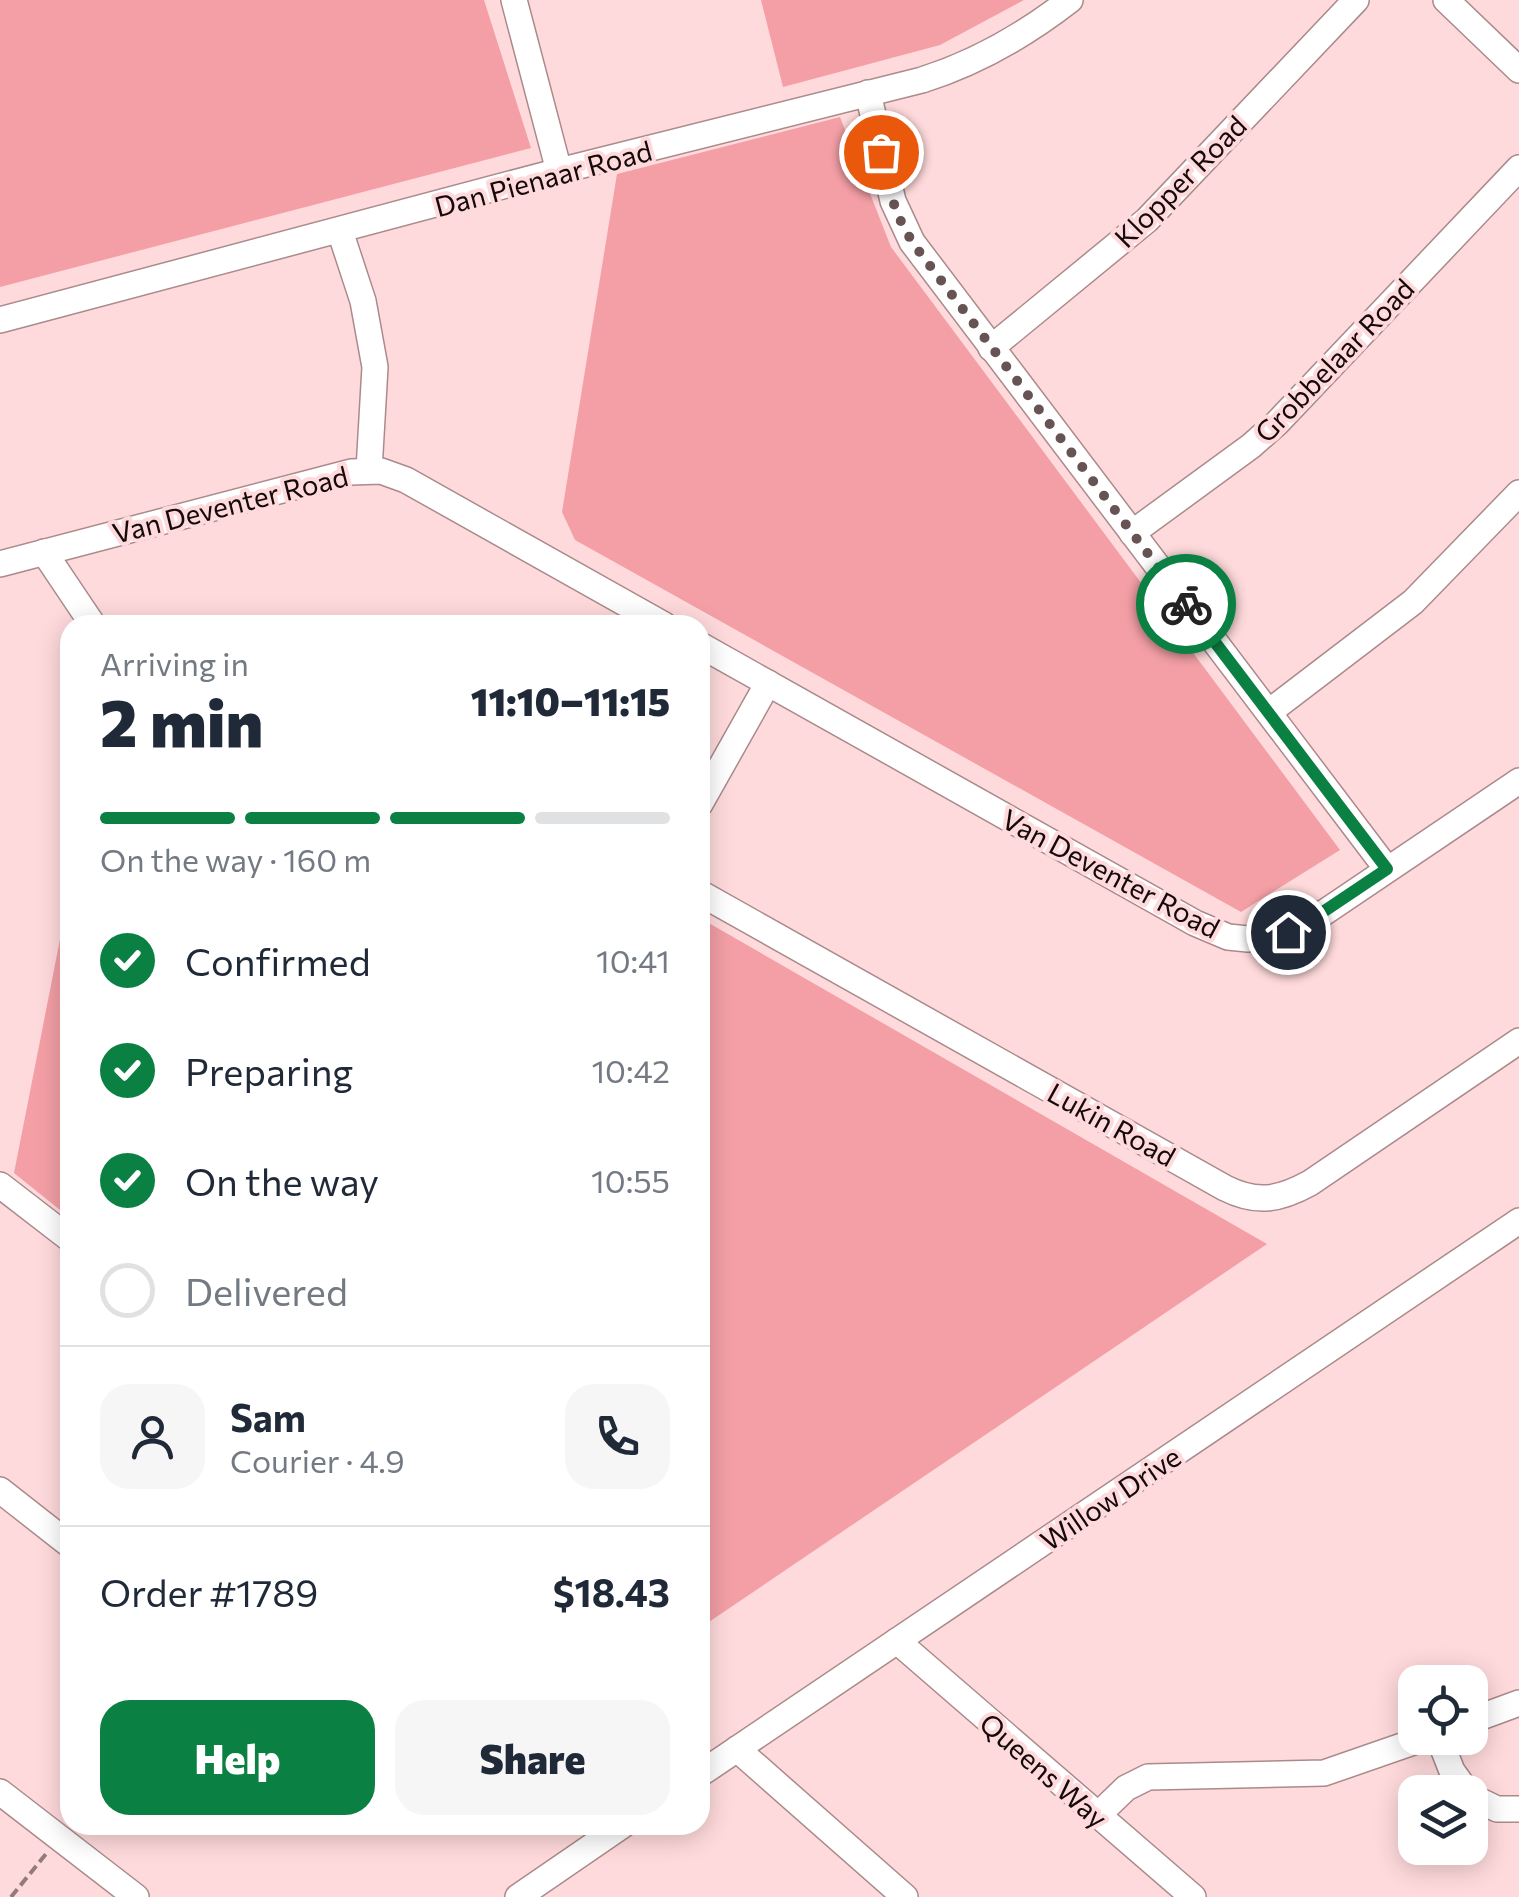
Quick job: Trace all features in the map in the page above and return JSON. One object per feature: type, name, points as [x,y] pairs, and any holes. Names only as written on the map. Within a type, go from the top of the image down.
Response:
[{"type":"street","points":[[514,0],[559,172]]},
{"type":"street","name":"Dan Pienaar Road","points":[[0,320],[944,73],[1036,25],[1070,0]]},
{"type":"street","name":"Klopper Road","points":[[992,348],[1146,220],[1356,0]]},
{"type":"street","points":[[1446,0],[1519,70]]},
{"type":"street","points":[[868,94],[902,226],[1387,869]]},
{"type":"street","name":"Grobbelaar Road","points":[[1132,532],[1277,423],[1519,168]]},
{"type":"street","points":[[340,231],[364,301],[375,366],[369,470]]},
{"type":"street","name":"Van Deventer Road","points":[[0,564],[369,470],[406,480],[646,615]]},
{"type":"street","points":[[1269,712],[1402,612],[1519,493]]},
{"type":"street","points":[[44,552],[86,615]]},
{"type":"street","name":"Van Deventer Road","points":[[710,651],[1195,923],[1228,936],[1248,939],[1288,932],[1308,922],[1519,781]]},
{"type":"street","points":[[710,786],[768,683]]},
{"type":"street","name":"Lukin Road","points":[[710,899],[1225,1188],[1251,1198],[1280,1198],[1310,1183],[1519,1041]]},
{"type":"street","points":[[0,1185],[60,1231]]},
{"type":"street","name":"Willow Drive","points":[[710,1768],[1519,1222]]},
{"type":"street","points":[[0,1490],[60,1537]]},
{"type":"street","name":"Queens Way","points":[[897,1641],[1193,1897]]},
{"type":"street","points":[[1488,1714],[1519,1702]]},
{"type":"street","points":[[1098,1815],[1126,1788],[1148,1777],[1324,1773],[1398,1747]]},
{"type":"street","points":[[737,1750],[905,1897]]},
{"type":"street","points":[[0,1792],[136,1897]]},
{"type":"street","points":[[1488,1806],[1519,1810]]},
{"type":"street","points":[[518,1897],[608,1835]]},
{"type":"path","points":[[12,1897],[59,1837]]},
{"type":"shaded area","points":[[0,0],[484,0],[531,148],[0,287]]},
{"type":"shaded area","points":[[761,0],[1024,0],[940,45],[783,87]]},
{"type":"shaded area","points":[[840,117],[891,247],[1340,850],[1241,912],[575,540],[562,512],[617,174]]},
{"type":"shaded area","points":[[710,924],[1267,1244],[710,1621]]},
{"type":"shaded area","points":[[60,939],[60,1210],[14,1173]]},
{"type":"way so far","points":[[881,152],[896,212],[912,242],[1186,604]]},
{"type":"route","points":[[1186,604],[1387,869],[1288,932]]}]
